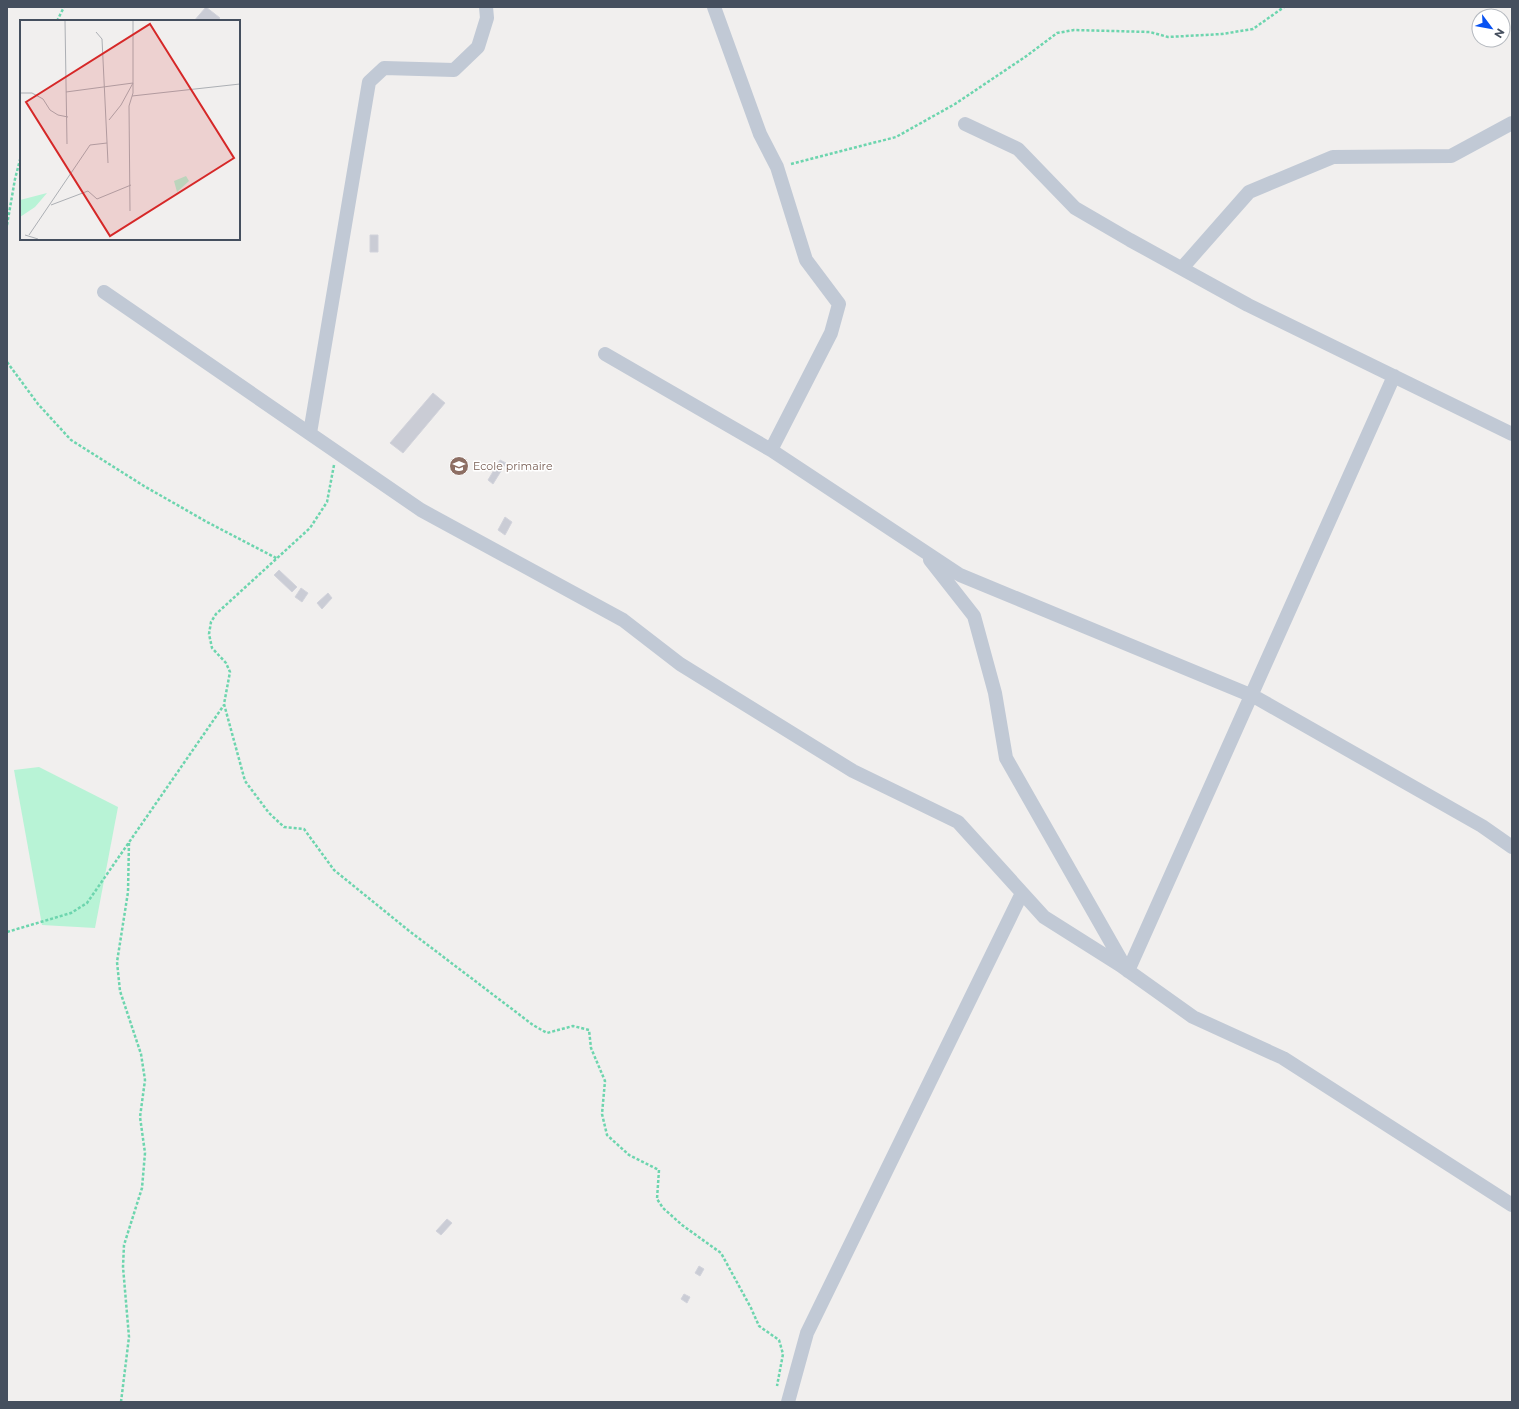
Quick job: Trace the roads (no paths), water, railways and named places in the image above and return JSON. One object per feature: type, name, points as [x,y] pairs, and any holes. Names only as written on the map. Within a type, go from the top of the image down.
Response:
[{"type":"street","points":[[310,433],[368,82],[384,68],[454,70],[478,48],[487,18],[486,7]]},
{"type":"street","points":[[714,7],[760,134],[776,168],[806,260],[839,304],[831,333],[771,450]]},
{"type":"street","points":[[1182,268],[1249,192],[1332,157],[1451,156],[1512,123]]},
{"type":"street","points":[[965,124],[1018,148],[1075,208],[1248,305],[1512,434]]},
{"type":"street","points":[[104,292],[421,510],[623,620],[680,664],[853,771],[958,822],[1044,917],[1128,971],[1193,1017],[1283,1058],[1512,1205]]},
{"type":"street","points":[[605,354],[771,450],[960,575],[1251,696],[1482,826],[1512,847]]},
{"type":"street","points":[[1128,971],[1394,376]]},
{"type":"street","points":[[923,551],[974,616],[996,693],[1006,758],[1128,971]]},
{"type":"street","points":[[788,1402],[807,1333],[1022,893]]},
{"type":"place","name":"Ecole primaire","points":[[459,466]]}]
